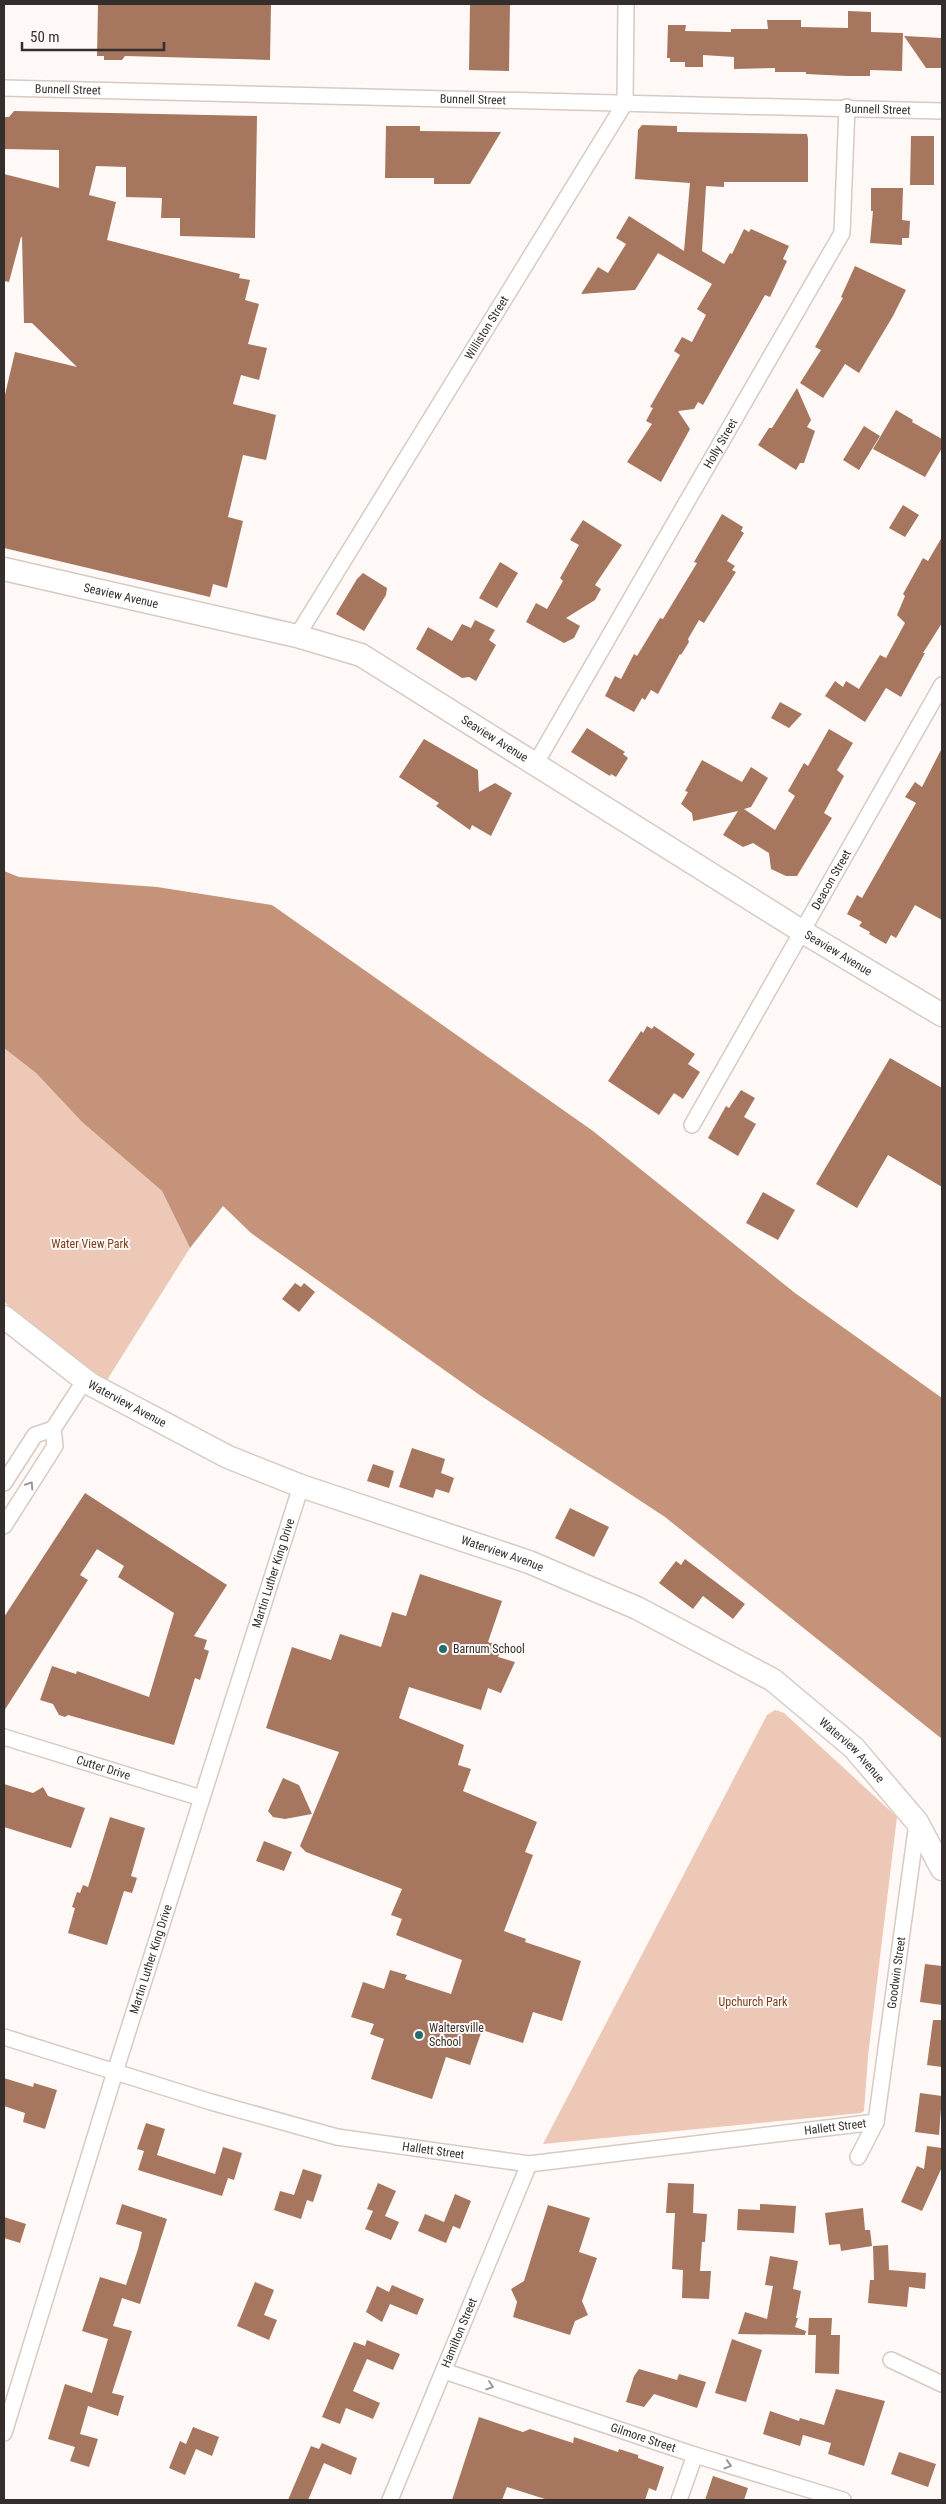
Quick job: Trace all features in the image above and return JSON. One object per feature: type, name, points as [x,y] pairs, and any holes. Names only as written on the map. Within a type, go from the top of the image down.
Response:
[{"type":"street","points":[[625,103],[626,4]]},
{"type":"street","name":"Bunnell Street","points":[[4,88],[847,107],[942,111]]},
{"type":"street","name":"Williston Street","points":[[297,636],[625,103]]},
{"type":"street","name":"Holly Street","points":[[536,763],[842,233],[847,107]]},
{"type":"street","name":"Seaview Avenue","points":[[4,568],[297,636],[361,655],[803,932],[942,1015]]},
{"type":"street","name":"Deacon Street","points":[[692,1125],[942,685]]},
{"type":"street","name":"Waterview Avenue","points":[[4,1317],[85,1380],[122,1402],[228,1458],[301,1486],[529,1562],[637,1608],[773,1680],[854,1748],[917,1822],[942,1869]]},
{"type":"street","points":[[4,1526],[55,1446],[53,1429],[85,1380]]},
{"type":"street","points":[[4,1483],[35,1434],[53,1429]]},
{"type":"street","name":"Martin Luther King Drive","points":[[4,2433],[115,2072],[301,1486]]},
{"type":"street","name":"Cutter Drive","points":[[4,1737],[201,1798]]},
{"type":"street","name":"Goodwin Street","points":[[858,2157],[876,2122],[917,1822]]},
{"type":"street","name":"Hallett Street","points":[[4,2037],[211,2102],[337,2138],[529,2164],[876,2122]]},
{"type":"street","name":"Hamilton Street","points":[[390,2500],[529,2164]]},
{"type":"street","points":[[891,2360],[942,2384]]},
{"type":"street","name":"Gilmore Street","points":[[444,2371],[695,2455],[843,2500]]},
{"type":"street","points":[[678,2500],[695,2455]]},
{"type":"green space","name":"Water View Park","points":[[4,1048],[36,1073],[82,1122],[162,1191],[190,1248],[107,1380],[78,1361],[4,1302]]},
{"type":"green space","name":"Upchurch Park","points":[[775,1710],[784,1713],[897,1817],[868,2056],[864,2111],[861,2113],[543,2144],[767,1715]]},
{"type":"shaded area","points":[[4,871],[19,877],[157,887],[272,905],[593,1131],[795,1293],[942,1398],[942,1739],[665,1517],[481,1396],[251,1233],[223,1206],[190,1248],[162,1191],[82,1122],[36,1073],[4,1048]]},
{"type":"building","points":[[98,4],[271,4],[270,60],[125,56],[122,60],[104,60],[104,56],[97,56]]},
{"type":"building","points":[[470,4],[510,4],[509,71],[469,70]]},
{"type":"building","points":[[848,11],[871,12],[871,32],[903,33],[902,71],[870,70],[870,76],[806,74],[806,72],[775,72],[775,68],[734,69],[734,57],[703,55],[703,67],[685,67],[685,62],[670,62],[670,58],[667,58],[668,25],[686,25],[685,31],[731,32],[731,29],[768,29],[767,20],[801,20],[801,27],[848,28]]},
{"type":"building","points":[[904,36],[942,38],[942,68],[926,68]]},
{"type":"building","points":[[14,111],[257,116],[255,238],[180,236],[180,218],[161,218],[162,198],[126,197],[126,167],[96,166],[89,195],[116,202],[107,240],[240,274],[239,278],[250,280],[245,300],[259,304],[248,344],[267,348],[259,380],[241,375],[233,404],[276,415],[266,460],[243,455],[228,517],[243,521],[227,588],[213,584],[210,597],[4,548],[4,399],[15,352],[77,367],[32,323],[24,323],[22,237],[9,282],[4,281],[4,174],[59,188],[59,150],[4,149],[5,117],[9,117]]},
{"type":"building","points":[[642,125],[677,126],[677,132],[807,134],[808,139],[808,182],[724,182],[724,187],[706,186],[702,251],[724,264],[730,253],[732,254],[744,229],[749,232],[751,229],[789,246],[783,259],[787,261],[770,297],[765,295],[703,405],[698,402],[694,409],[678,411],[690,429],[661,482],[627,462],[652,424],[646,421],[653,408],[650,407],[680,355],[674,351],[682,337],[692,342],[706,315],[697,309],[712,284],[658,253],[635,290],[581,294],[598,267],[608,273],[626,244],[616,238],[629,216],[684,251],[690,183],[635,179],[638,130]]},
{"type":"building","points":[[386,126],[420,126],[420,131],[501,132],[470,184],[434,184],[434,178],[385,178]]},
{"type":"building","points":[[911,136],[934,136],[934,185],[910,185]]},
{"type":"building","points":[[871,188],[903,188],[902,220],[910,221],[909,238],[902,238],[902,245],[870,243],[873,211],[871,211]]},
{"type":"building","points":[[855,266],[906,290],[859,373],[845,364],[823,398],[800,383],[821,350],[815,347],[843,298],[841,297]]},
{"type":"building","points":[[797,388],[811,420],[807,427],[815,431],[804,463],[800,463],[796,470],[758,445],[769,428],[772,428]]},
{"type":"building","points":[[896,410],[913,420],[912,422],[942,439],[942,448],[925,477],[873,449]]},
{"type":"building","points":[[864,426],[880,436],[859,470],[843,460]]},
{"type":"building","points":[[903,505],[919,515],[905,537],[889,528]]},
{"type":"building","points":[[722,514],[743,527],[741,531],[744,533],[727,561],[735,566],[732,570],[736,572],[704,623],[699,620],[688,639],[689,642],[680,654],[658,694],[651,690],[645,700],[642,698],[634,712],[605,696],[615,676],[621,679],[634,654],[637,656],[660,618],[663,619],[697,563],[694,562]]},
{"type":"building","points":[[583,520],[622,545],[595,585],[601,589],[595,600],[566,618],[580,626],[574,638],[564,643],[526,622],[536,603],[547,609],[563,581],[560,578],[579,545],[570,540]]},
{"type":"building","points":[[942,537],[942,623],[923,653],[925,653],[901,697],[886,688],[865,722],[825,696],[835,681],[843,687],[846,681],[859,689],[880,655],[886,658],[905,623],[897,615],[905,596],[903,594],[923,558],[928,561]]},
{"type":"building","points":[[500,562],[518,573],[497,608],[479,598]]},
{"type":"building","points":[[363,573],[387,588],[386,595],[364,631],[336,614],[357,579]]},
{"type":"building","points":[[475,620],[495,630],[489,640],[496,645],[476,681],[469,677],[462,678],[416,649],[428,627],[452,641],[462,624],[471,628]]},
{"type":"building","points":[[780,702],[802,714],[789,728],[771,718]]},
{"type":"building","points":[[587,728],[625,752],[623,754],[628,758],[616,777],[611,774],[610,776],[571,752]]},
{"type":"building","points":[[829,729],[853,743],[837,770],[844,776],[824,813],[832,818],[797,876],[786,876],[771,869],[769,853],[753,843],[743,847],[723,835],[738,811],[693,821],[692,813],[681,804],[688,792],[685,791],[702,760],[742,782],[751,767],[768,778],[751,807],[744,809],[775,830],[795,796],[788,791],[804,763],[808,766]]},
{"type":"building","points":[[424,739],[478,770],[479,792],[495,783],[512,793],[491,836],[472,825],[470,830],[436,806],[439,803],[399,777]]},
{"type":"building","points":[[942,748],[942,920],[915,905],[896,938],[891,935],[886,944],[859,926],[862,922],[847,914],[857,895],[862,898],[916,803],[905,797],[915,782],[922,787]]},
{"type":"building","points":[[647,1026],[652,1029],[654,1026],[695,1054],[688,1064],[700,1072],[683,1099],[674,1093],[659,1115],[608,1081],[641,1031],[643,1033]]},
{"type":"building","points":[[890,1058],[942,1088],[942,1187],[888,1155],[857,1208],[816,1184]]},
{"type":"building","points":[[741,1090],[755,1098],[744,1117],[756,1124],[738,1156],[708,1138],[726,1106],[729,1108]]},
{"type":"building","points":[[763,1192],[795,1210],[778,1240],[746,1223]]},
{"type":"building","points":[[295,1283],[301,1287],[304,1283],[315,1292],[299,1312],[282,1299]]},
{"type":"building","points":[[412,1448],[445,1459],[441,1473],[454,1478],[449,1493],[436,1489],[433,1498],[399,1487]]},
{"type":"building","points":[[373,1464],[394,1471],[389,1488],[367,1481]]},
{"type":"building","points":[[85,1493],[227,1585],[194,1636],[207,1640],[204,1649],[209,1651],[200,1680],[195,1678],[174,1745],[68,1715],[65,1717],[59,1715],[53,1704],[40,1700],[52,1666],[76,1674],[77,1671],[149,1697],[174,1613],[118,1577],[124,1566],[97,1549],[80,1575],[88,1580],[4,1711],[4,1617]]},
{"type":"building","points":[[570,1508],[609,1527],[594,1557],[555,1538]]},
{"type":"building","points":[[685,1559],[745,1604],[733,1619],[703,1596],[693,1609],[659,1583],[676,1561],[681,1565]]},
{"type":"building","points":[[420,1574],[502,1601],[488,1642],[502,1647],[498,1657],[515,1662],[501,1693],[488,1688],[481,1710],[409,1687],[399,1718],[464,1745],[458,1765],[471,1769],[463,1791],[537,1822],[525,1852],[533,1855],[504,1931],[526,1939],[525,1942],[581,1961],[562,2021],[533,2012],[523,2043],[482,2030],[470,2065],[446,2057],[432,2099],[371,2079],[384,2039],[370,2034],[374,2024],[351,2017],[363,1982],[384,1989],[390,1970],[407,1975],[405,1979],[451,1994],[462,1960],[396,1935],[402,1919],[391,1915],[402,1889],[306,1852],[300,1846],[339,1752],[266,1728],[292,1647],[331,1660],[340,1634],[381,1647],[392,1612],[406,1616]]},
{"type":"building","points":[[283,1778],[299,1785],[312,1814],[285,1819],[273,1817],[268,1811]]},
{"type":"building","points":[[4,1784],[33,1793],[43,1787],[48,1796],[85,1808],[71,1848],[4,1827]]},
{"type":"building","points":[[110,1817],[145,1828],[131,1876],[137,1878],[132,1893],[124,1891],[107,1945],[68,1933],[75,1908],[72,1907],[77,1892],[80,1893],[83,1885],[88,1887]]},
{"type":"building","points":[[264,1841],[292,1852],[284,1871],[256,1861]]},
{"type":"building","points":[[925,1964],[942,1966],[942,2005],[920,2002]]},
{"type":"building","points":[[933,2020],[942,2020],[942,2067],[927,2065]]},
{"type":"building","points":[[4,2078],[33,2087],[34,2083],[57,2090],[45,2129],[23,2122],[25,2113],[4,2106]]},
{"type":"building","points":[[920,2093],[942,2096],[939,2135],[915,2132]]},
{"type":"building","points":[[146,2123],[165,2129],[157,2155],[215,2174],[223,2147],[242,2153],[234,2180],[228,2178],[222,2196],[138,2170],[144,2151],[137,2149]]},
{"type":"building","points":[[927,2146],[942,2148],[942,2167],[922,2211],[901,2202],[917,2166],[924,2169]]},
{"type":"building","points":[[303,2169],[322,2175],[313,2202],[307,2200],[301,2219],[274,2210],[280,2191],[294,2195]]},
{"type":"building","points":[[378,2183],[396,2191],[385,2216],[399,2222],[391,2240],[365,2229],[373,2211],[367,2209]]},
{"type":"building","points":[[668,2183],[694,2184],[693,2213],[707,2214],[705,2242],[702,2242],[700,2271],[711,2271],[709,2299],[682,2298],[683,2270],[672,2269],[675,2213],[666,2213]]},
{"type":"building","points":[[455,2194],[471,2201],[460,2229],[453,2226],[446,2243],[418,2231],[425,2214],[444,2222]]},
{"type":"building","points":[[122,2204],[167,2219],[140,2304],[122,2298],[113,2326],[132,2331],[112,2393],[124,2396],[118,2416],[88,2406],[80,2434],[98,2439],[89,2467],[70,2461],[75,2447],[48,2439],[65,2384],[92,2393],[108,2339],[82,2331],[100,2277],[126,2285],[138,2249],[142,2232],[116,2224]]},
{"type":"building","points":[[760,2204],[796,2206],[794,2233],[737,2230],[738,2209],[760,2210]]},
{"type":"building","points":[[548,2205],[590,2218],[579,2252],[597,2258],[582,2301],[588,2315],[575,2321],[570,2335],[513,2317],[517,2302],[511,2289],[524,2281]]},
{"type":"building","points":[[863,2208],[865,2230],[870,2230],[872,2246],[841,2251],[840,2244],[829,2245],[825,2213]]},
{"type":"building","points":[[4,2217],[26,2224],[20,2243],[4,2238]]},
{"type":"building","points":[[888,2245],[889,2270],[926,2273],[925,2289],[909,2287],[907,2307],[868,2303],[870,2280],[874,2280],[873,2246]]},
{"type":"building","points":[[770,2256],[798,2261],[793,2289],[801,2291],[795,2327],[806,2331],[805,2335],[738,2334],[745,2312],[767,2319],[773,2286],[765,2285]]},
{"type":"building","points":[[255,2282],[274,2290],[264,2315],[277,2320],[269,2340],[237,2326]]},
{"type":"building","points":[[392,2285],[424,2299],[417,2315],[390,2304],[382,2322],[366,2312],[377,2286],[389,2292]]},
{"type":"building","points":[[809,2318],[832,2318],[831,2335],[840,2335],[839,2374],[815,2373],[816,2335],[808,2335]]},
{"type":"building","points":[[732,2339],[762,2350],[746,2402],[715,2393]]},
{"type":"building","points":[[367,2340],[400,2354],[393,2370],[367,2359],[353,2391],[380,2403],[373,2419],[346,2408],[340,2424],[322,2417],[354,2342],[365,2346]]},
{"type":"building","points":[[639,2369],[677,2380],[679,2374],[706,2382],[697,2408],[654,2394],[644,2407],[626,2402],[634,2376]]},
{"type":"building","points":[[836,2389],[885,2401],[864,2466],[828,2454],[831,2443],[803,2435],[800,2446],[763,2434],[770,2411],[799,2421],[800,2418],[824,2425]]},
{"type":"building","points":[[479,2417],[523,2432],[530,2429],[573,2443],[574,2437],[618,2452],[619,2449],[638,2455],[638,2458],[664,2467],[656,2491],[649,2488],[645,2500],[548,2500],[507,2487],[502,2500],[452,2500]]},
{"type":"building","points":[[193,2427],[219,2437],[212,2456],[196,2449],[185,2475],[169,2468],[180,2441],[186,2444]]},
{"type":"building","points":[[322,2443],[357,2458],[351,2475],[324,2463],[308,2500],[288,2500],[311,2446],[319,2449]]},
{"type":"building","points":[[899,2452],[936,2464],[928,2487],[891,2474]]},
{"type":"building","points":[[713,2476],[748,2488],[744,2500],[705,2500]]},
{"type":"place","name":"Barnum School","points":[[443,1649]]},
{"type":"place","name":"Waltersville School","points":[[419,2035]]}]
